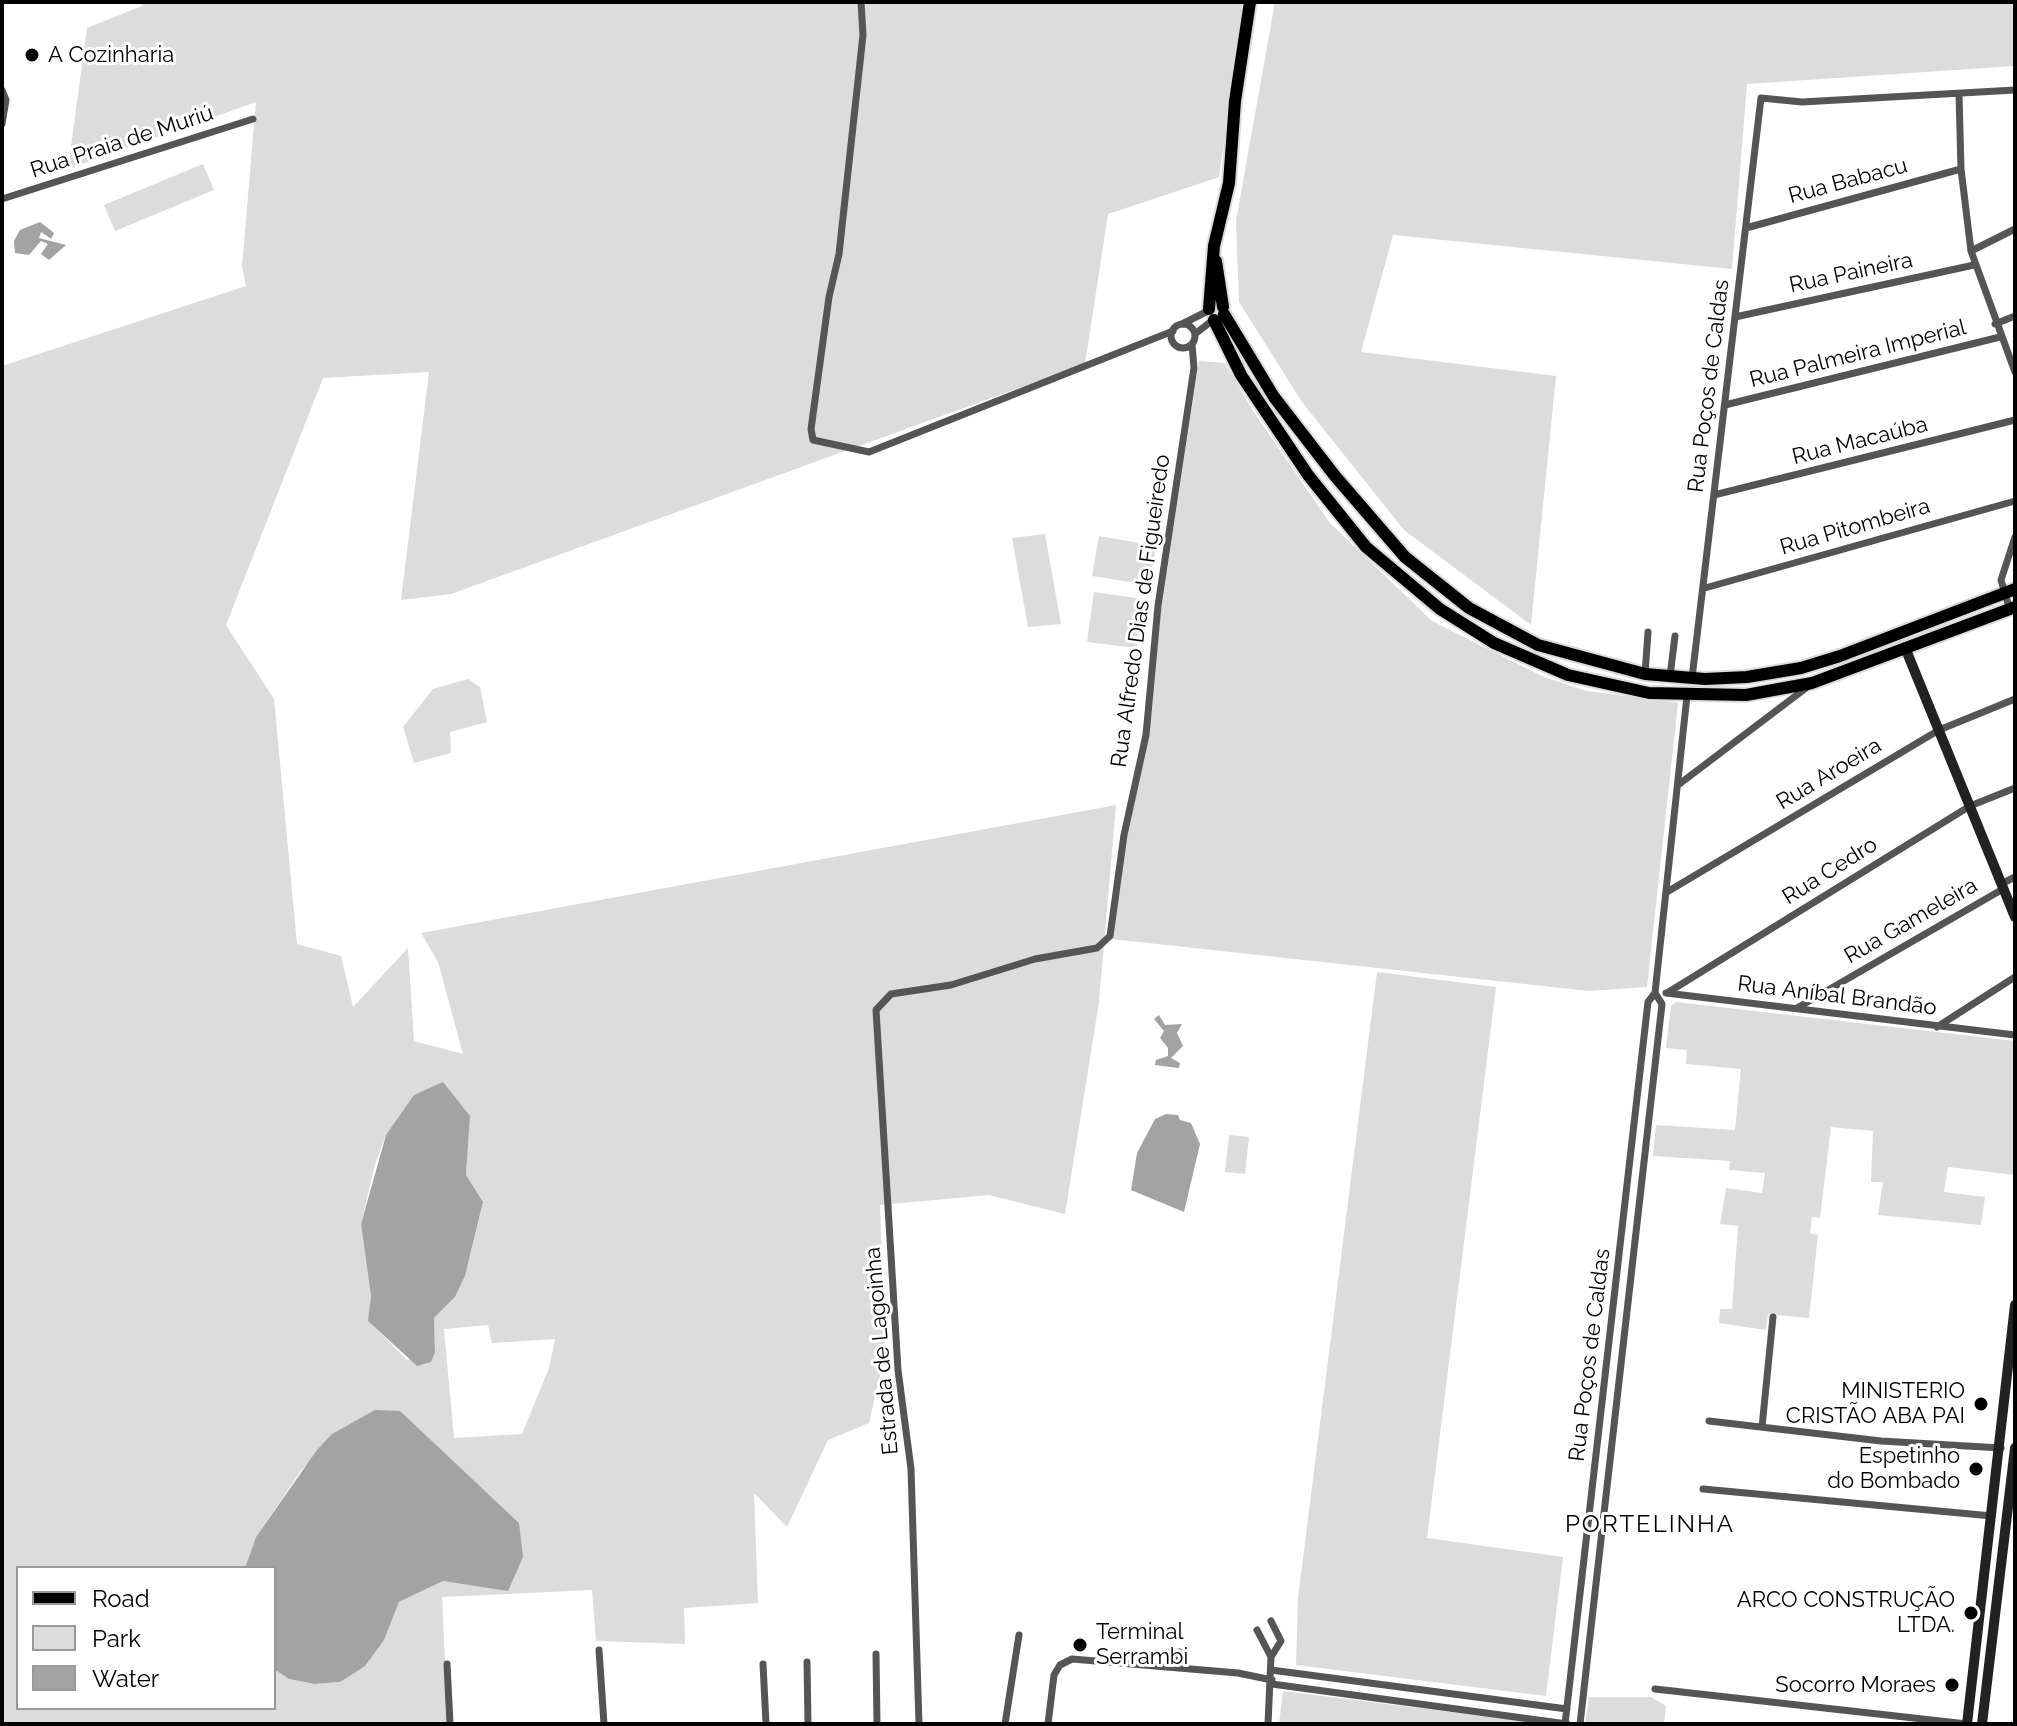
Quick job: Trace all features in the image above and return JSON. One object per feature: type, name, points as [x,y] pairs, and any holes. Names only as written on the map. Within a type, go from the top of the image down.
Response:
[{"type":"main road","points":[[1250,2],[1235,101],[1229,183],[1214,246],[1215,314],[1241,375],[1308,475],[1366,547],[1440,609],[1494,643],[1585,679],[1687,696],[1746,695],[1812,683],[2012,608]]},
{"type":"main road","points":[[1215,314],[1335,476],[1405,557],[1469,608],[1510,632],[1591,661],[1645,674],[1692,678],[1747,677],[1801,668],[2009,591]]},
{"type":"main road","points":[[1906,650],[2015,917]]},
{"type":"main road","points":[[1585,679],[1592,671],[1591,661]]},
{"type":"main road","points":[[1601,684],[1600,674],[1606,666]]},
{"type":"main road","points":[[1967,1724],[2015,1305]]},
{"type":"main road","points":[[2004,1419],[2007,1437],[2015,1439]]},
{"type":"main road","points":[[1982,1724],[2015,1448]]},
{"type":"main road","points":[[2000,1451],[2010,1457],[2012,1472]]},
{"type":"street","points":[[861,2],[863,35],[839,254],[829,297],[811,429],[813,440],[869,452],[1215,314]]},
{"type":"street","points":[[2015,90],[1959,94],[1961,169],[1971,251],[2015,372]]},
{"type":"street","points":[[2,124],[3,92]]},
{"type":"street","name":"Rua Poços de Caldas","points":[[1692,678],[1761,98],[1802,102],[1959,94]]},
{"type":"street","name":"Rua Praia de Muriú","points":[[2,199],[253,119]]},
{"type":"street","name":"Rua Babacu","points":[[1746,228],[1961,169]]},
{"type":"street","points":[[1971,251],[2015,229]]},
{"type":"street","name":"Rua Paineira","points":[[1735,317],[1974,265]]},
{"type":"street","points":[[1176,328],[1175,345],[1183,348],[1192,344],[1195,334],[1215,314]]},
{"type":"street","name":"Rua Palmeira Imperial","points":[[1995,324],[2015,316]]},
{"type":"street","points":[[1176,328],[1189,326],[1195,334]]},
{"type":"street","name":"Rua Palmeira Imperial","points":[[1725,405],[2000,337]]},
{"type":"street","name":"Rua Alfredo Dias de Figueiredo","points":[[902,992],[951,985],[1072,950],[1097,948],[1110,936],[1124,835],[1146,735],[1156,619],[1194,368],[1192,344]]},
{"type":"street","name":"Rua Macaúba","points":[[1714,495],[2015,420]]},
{"type":"street","name":"Rua Pitombeira","points":[[1705,588],[2015,501]]},
{"type":"street","points":[[2012,608],[2002,570],[2015,537]]},
{"type":"street","points":[[1645,674],[1648,632]]},
{"type":"street","points":[[1670,676],[1675,636]]},
{"type":"street","points":[[1678,785],[1812,683]]},
{"type":"street","name":"Rua Poços de Caldas","points":[[1566,1724],[1648,1002],[1655,993],[1667,892],[1687,696]]},
{"type":"street","name":"Rua Aroeira","points":[[1667,892],[1939,730],[2015,699]]},
{"type":"street","name":"Rua Cedro","points":[[1667,993],[1970,806],[2015,788]]},
{"type":"street","name":"Rua Gameleira","points":[[1795,1009],[2015,877]]},
{"type":"street","points":[[1937,1027],[2015,977]]},
{"type":"street","name":"Estrada de Lagoinha","points":[[902,992],[884,998],[875,1015],[898,1370],[911,1469],[919,1724]]},
{"type":"street","name":"Rua Poços de Caldas","points":[[1580,1724],[1662,1004],[1655,993]]},
{"type":"street","name":"Rua Aníbal Brandão","points":[[1655,993],[2015,1035]]},
{"type":"street","points":[[1762,1427],[1773,1317]]},
{"type":"street","points":[[1709,1421],[2000,1451]]},
{"type":"street","points":[[1703,1489],[1993,1516]]},
{"type":"street","points":[[1271,1621],[1281,1641],[1271,1657]]},
{"type":"street","points":[[1257,1630],[1271,1657],[1268,1724]]},
{"type":"street","points":[[1005,1724],[1019,1635]]},
{"type":"street","points":[[599,1650],[604,1724]]},
{"type":"street","points":[[1173,1667],[1175,1652]]},
{"type":"street","points":[[876,1654],[877,1724]]},
{"type":"street","points":[[1048,1724],[1054,1675],[1065,1661],[1079,1658],[1173,1667],[1566,1724]]},
{"type":"street","points":[[807,1662],[808,1724]]},
{"type":"street","points":[[447,1664],[450,1724]]},
{"type":"street","points":[[763,1664],[766,1724]]},
{"type":"street","points":[[1271,1670],[1567,1709]]},
{"type":"street","points":[[1655,1689],[1967,1724]]},
{"type":"green space","points":[[143,2],[1244,2],[1219,177],[1108,214],[1085,364],[451,594],[401,600],[429,372],[323,378],[226,625],[274,699],[297,944],[341,956],[353,1007],[408,948],[414,1041],[463,1054],[438,962],[421,933],[1116,805],[1099,1002],[1065,1214],[989,1195],[880,1205],[885,1353],[869,1423],[828,1440],[787,1527],[754,1493],[758,1603],[684,1608],[685,1644],[596,1641],[592,1590],[442,1597],[448,1724],[2,1724],[2,366],[246,286],[242,266],[256,102],[68,169],[87,28],[142,6]],"holes":[[[470,1116],[466,1175],[483,1203],[465,1276],[455,1297],[434,1318],[435,1352],[407,1360],[369,1321],[371,1296],[361,1224],[375,1164],[386,1135]],[[488,1325],[492,1343],[555,1339],[549,1368],[522,1434],[454,1438],[444,1329]],[[400,1412],[519,1523],[508,1590],[443,1581],[399,1602],[384,1640],[340,1682],[313,1684],[289,1679],[276,1670],[276,1710],[16,1710],[16,1566],[246,1566],[256,1537],[302,1469]]]},
{"type":"green space","points":[[1275,2],[2015,2],[2015,66],[1747,84],[1732,269],[1393,235],[1361,352],[1556,376],[1531,625],[1404,530],[1302,402],[1239,302],[1236,221]]},
{"type":"green space","points":[[203,164],[214,190],[115,231],[104,205]]},
{"type":"green space","points":[[1199,361],[1225,363],[1255,414],[1330,523],[1432,621],[1544,677],[1587,691],[1678,703],[1647,987],[1589,991],[1111,939]]},
{"type":"green space","points":[[1045,534],[1061,624],[1028,627],[1012,538]]},
{"type":"green space","points":[[1099,536],[1156,546],[1149,585],[1092,576]]},
{"type":"green space","points":[[1094,592],[1143,599],[1137,648],[1087,642]]},
{"type":"green space","points":[[468,679],[480,687],[487,722],[450,732],[451,753],[414,763],[403,727],[433,689]]},
{"type":"green space","points":[[1377,972],[1496,987],[1427,1538],[1563,1557],[1546,1696],[1296,1665],[1298,1598]]},
{"type":"green space","points":[[1676,1002],[2015,1041],[2015,1175],[1948,1167],[1944,1192],[1985,1197],[1981,1225],[1878,1215],[1883,1182],[1871,1182],[1873,1131],[1831,1127],[1820,1218],[1812,1217],[1810,1233],[1818,1235],[1809,1318],[1768,1314],[1766,1330],[1719,1323],[1720,1309],[1732,1309],[1738,1226],[1720,1224],[1726,1188],[1762,1193],[1765,1173],[1729,1170],[1730,1161],[1653,1156],[1656,1125],[1735,1130],[1741,1069],[1686,1064],[1687,1050],[1666,1048],[1671,1006]]},
{"type":"green space","points":[[1229,1135],[1249,1137],[1245,1174],[1225,1172]]},
{"type":"green space","points":[[1283,1691],[1547,1724],[1279,1724]]},
{"type":"green space","points":[[1589,1697],[1651,1697],[1666,1706],[1664,1724],[1585,1724]]},
{"type":"water","points":[[40,222],[54,233],[51,239],[41,232],[39,238],[66,245],[49,260],[41,254],[48,244],[41,241],[29,255],[15,253],[14,241],[20,230]]},
{"type":"water","points":[[1159,1015],[1165,1025],[1182,1024],[1177,1033],[1183,1046],[1171,1058],[1180,1063],[1179,1068],[1155,1065],[1156,1060],[1168,1056],[1168,1048],[1160,1038],[1164,1031],[1154,1019]]},
{"type":"water","points":[[443,1082],[470,1116],[466,1175],[483,1202],[465,1276],[455,1297],[434,1318],[435,1352],[431,1362],[417,1366],[368,1321],[371,1296],[361,1224],[386,1135],[414,1095]]},
{"type":"water","points":[[1166,1114],[1178,1115],[1180,1120],[1191,1123],[1200,1144],[1184,1212],[1131,1190],[1137,1153],[1155,1119]]},
{"type":"water","points":[[375,1410],[400,1411],[519,1523],[523,1557],[508,1591],[443,1581],[399,1602],[384,1640],[365,1666],[340,1682],[314,1684],[289,1679],[276,1670],[276,1566],[246,1566],[256,1537],[317,1450],[332,1434]]},
{"type":"place","name":"A Cozinharia","points":[[32,55]]},
{"type":"place","name":"MINISTERIO CRISTÃO ABA PAI","points":[[1981,1404]]},
{"type":"place","name":"Espetinho do Bombado","points":[[1976,1469]]},
{"type":"place","name":"ARCO CONSTRUÇÃO LTDA.","points":[[1971,1613]]},
{"type":"place","name":"Terminal Serrambi","points":[[1080,1645]]},
{"type":"place","name":"Socorro Moraes","points":[[1952,1685]]},
{"type":"district","name":"PORTELINHA","points":[[1650,1525]]}]
